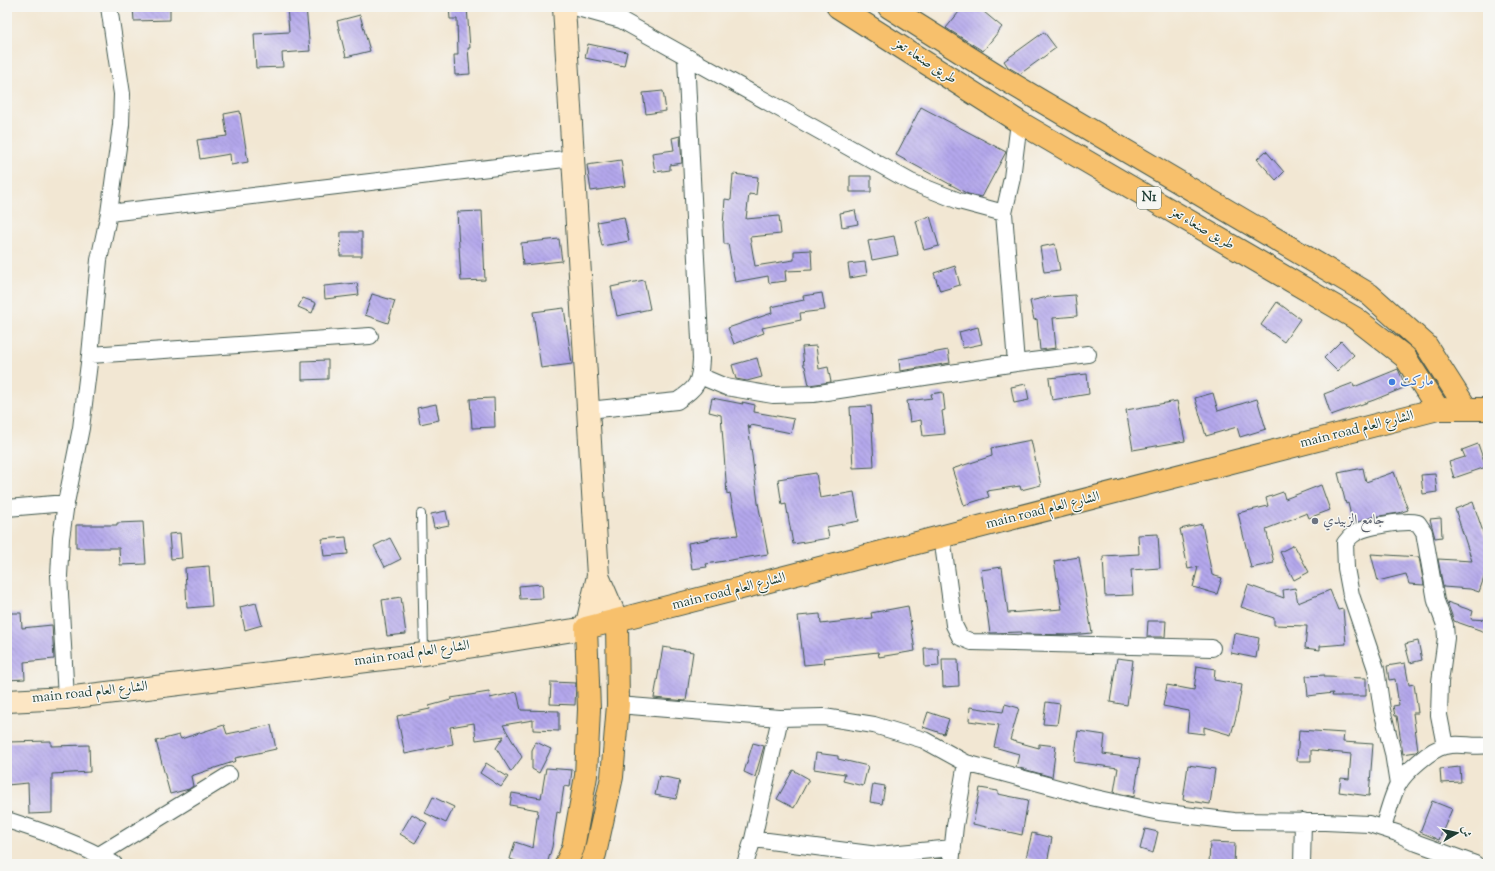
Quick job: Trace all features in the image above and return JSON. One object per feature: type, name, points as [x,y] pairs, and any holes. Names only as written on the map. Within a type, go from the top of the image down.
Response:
[{"type":"highway","name":"طريق صنعاء تعز","points":[[838,7],[1019,122],[1355,318],[1405,357],[1438,409]]},
{"type":"highway","name":"طريق صنعاء تعز","points":[[889,7],[997,75],[1369,294],[1426,345],[1466,408]]},
{"type":"highway","points":[[1438,409],[1488,409]]},
{"type":"highway","name":"main road الشارع العام","points":[[586,628],[1438,409]]},
{"type":"highway","points":[[586,628],[589,709],[586,776],[569,856],[593,859],[612,777],[618,705],[618,620]]},
{"type":"main road","points":[[564,7],[598,576],[586,628]]},
{"type":"main road","points":[[598,576],[618,620]]},
{"type":"main road","name":"main road الشارع العام","points":[[7,701],[66,698],[424,654],[586,628]]},
{"type":"street","points":[[66,698],[59,576],[61,538],[66,503],[81,428],[99,260],[109,213],[121,125],[122,102],[109,7]]},
{"type":"street","points":[[574,7],[621,20],[686,58],[911,182],[959,201],[1004,213]]},
{"type":"street","points":[[588,410],[677,401],[695,386],[700,376],[701,359],[686,58]]},
{"type":"street","points":[[1016,363],[1004,213],[1012,178],[1019,122]]},
{"type":"street","points":[[109,213],[573,158]]},
{"type":"street","points":[[90,355],[370,336]]},
{"type":"street","points":[[700,376],[726,387],[773,395],[813,394],[1016,363],[1088,354]]},
{"type":"street","points":[[7,508],[66,503]]},
{"type":"street","points":[[1398,785],[1382,710],[1376,669],[1351,595],[1346,568],[1345,543],[1354,533],[1375,526],[1410,521],[1418,523],[1424,532],[1436,601],[1445,626],[1446,638],[1440,682],[1439,715],[1445,746]]},
{"type":"street","points":[[942,537],[954,625],[960,637],[972,642],[1212,648]]},
{"type":"street","points":[[618,705],[780,718],[824,717],[874,725],[924,740],[966,763],[1091,797],[1159,812],[1234,821],[1303,821],[1369,824],[1383,828],[1475,864]]},
{"type":"street","points":[[745,864],[753,839],[780,718]]},
{"type":"street","points":[[1383,828],[1398,785],[1409,771],[1427,756],[1445,746],[1488,745]]},
{"type":"street","points":[[753,839],[877,859],[952,856],[966,763]]},
{"type":"street","points":[[98,855],[229,775]]},
{"type":"street","points":[[7,820],[57,836],[114,864]]},
{"type":"street","points":[[1302,864],[1303,821]]},
{"type":"lane","points":[[421,514],[424,654]]},
{"type":"building","points":[[133,7],[170,7],[170,20],[134,21]]},
{"type":"building","points":[[287,7],[306,7],[310,51],[282,53],[283,67],[256,68],[254,34],[289,32]]},
{"type":"building","points":[[449,7],[467,7],[470,74],[455,75],[454,55],[458,55],[457,19],[450,19]]},
{"type":"building","points":[[963,7],[978,7],[1002,27],[983,51],[946,28]]},
{"type":"building","points":[[360,15],[370,51],[346,57],[337,21]]},
{"type":"building","points":[[1044,32],[1056,48],[1020,74],[1008,67],[1004,61]]},
{"type":"building","points":[[588,44],[627,52],[624,66],[585,58]]},
{"type":"building","points":[[663,91],[666,111],[646,114],[643,93]]},
{"type":"building","points":[[921,107],[1006,152],[982,197],[968,194],[896,155]]},
{"type":"building","points":[[240,111],[248,162],[231,165],[230,154],[200,159],[197,140],[227,136],[224,114]]},
{"type":"building","points":[[680,136],[682,163],[670,165],[670,170],[655,172],[652,153],[674,150],[672,138]]},
{"type":"building","points":[[1266,151],[1284,172],[1276,180],[1257,159]]},
{"type":"building","points":[[621,160],[625,186],[591,191],[587,165]]},
{"type":"building","points":[[733,174],[758,177],[756,195],[749,194],[746,219],[779,216],[781,234],[750,237],[755,266],[794,260],[794,251],[811,250],[812,270],[785,271],[786,281],[769,283],[768,276],[735,282],[728,244],[724,244],[723,225],[725,199],[731,200]]},
{"type":"building","points":[[850,176],[871,176],[871,192],[850,192]]},
{"type":"building","points":[[855,210],[858,224],[842,227],[840,213]]},
{"type":"building","points":[[482,211],[485,280],[461,281],[457,212]]},
{"type":"building","points":[[930,216],[939,246],[924,250],[916,221]]},
{"type":"building","points":[[624,217],[629,241],[602,246],[597,222]]},
{"type":"building","points":[[341,232],[362,232],[362,256],[340,256]]},
{"type":"building","points":[[894,236],[898,255],[872,260],[868,241]]},
{"type":"building","points":[[559,239],[562,261],[523,265],[521,243]]},
{"type":"building","points":[[1055,244],[1060,270],[1044,272],[1040,247]]},
{"type":"building","points":[[865,262],[867,275],[850,278],[848,264]]},
{"type":"building","points":[[955,266],[960,285],[940,291],[934,273]]},
{"type":"building","points":[[644,280],[650,309],[617,316],[611,287]]},
{"type":"building","points":[[357,283],[359,295],[325,299],[324,286]]},
{"type":"building","points":[[822,293],[825,310],[800,313],[801,320],[762,328],[764,333],[734,344],[728,328],[772,313],[771,307],[804,300],[803,296]]},
{"type":"building","points":[[372,294],[395,301],[388,323],[365,315]]},
{"type":"building","points":[[1075,295],[1077,316],[1053,318],[1056,348],[1040,350],[1037,319],[1034,320],[1030,301],[1048,297]]},
{"type":"building","points":[[303,298],[316,303],[312,313],[298,307]]},
{"type":"building","points":[[1277,302],[1300,319],[1284,342],[1261,325]]},
{"type":"building","points":[[564,308],[572,364],[541,368],[533,312]]},
{"type":"building","points":[[978,327],[982,344],[963,348],[959,332]]},
{"type":"building","points":[[1341,341],[1354,355],[1337,371],[1324,358]]},
{"type":"building","points":[[816,346],[819,369],[828,367],[831,382],[809,385],[804,366],[802,347]]},
{"type":"building","points":[[948,350],[950,363],[900,371],[899,359]]},
{"type":"building","points":[[757,358],[762,377],[747,381],[736,379],[732,365]]},
{"type":"building","points":[[328,360],[328,379],[302,380],[302,361]]},
{"type":"building","points":[[1398,369],[1406,387],[1331,415],[1324,394],[1353,383],[1354,387]]},
{"type":"building","points":[[1087,374],[1089,394],[1052,400],[1049,378]]},
{"type":"building","points":[[1026,384],[1029,400],[1014,403],[1011,387]]},
{"type":"building","points":[[943,392],[945,410],[942,411],[945,434],[923,436],[921,420],[910,422],[907,401],[932,398],[931,394]]},
{"type":"building","points":[[1213,393],[1218,411],[1257,399],[1266,429],[1240,437],[1237,427],[1206,436],[1195,398]]},
{"type":"building","points":[[494,398],[495,427],[472,428],[470,399]]},
{"type":"building","points":[[712,398],[755,405],[754,412],[794,419],[791,433],[751,425],[750,429],[748,424],[758,503],[768,554],[706,564],[707,567],[692,569],[688,543],[711,538],[738,535],[730,493],[727,494],[721,415],[709,412]]},
{"type":"building","points":[[1177,401],[1185,441],[1133,450],[1126,410]]},
{"type":"building","points":[[436,404],[439,420],[420,424],[417,408]]},
{"type":"building","points":[[871,406],[874,467],[853,468],[850,407]]},
{"type":"building","points":[[1031,440],[1041,485],[1021,490],[1020,486],[987,491],[989,497],[964,505],[952,469],[992,456],[991,448]]},
{"type":"building","points":[[1478,444],[1486,467],[1454,478],[1449,462],[1465,457],[1462,450]]},
{"type":"building","points":[[1363,468],[1366,482],[1394,472],[1408,510],[1373,517],[1353,524],[1338,473]]},
{"type":"building","points":[[816,473],[820,498],[854,492],[859,521],[827,527],[829,538],[793,544],[786,504],[782,505],[778,479]]},
{"type":"building","points":[[1435,474],[1437,492],[1423,494],[1421,475]]},
{"type":"building","points":[[1321,485],[1330,510],[1309,518],[1307,513],[1266,529],[1274,563],[1251,568],[1238,513],[1268,506],[1266,498],[1283,492],[1285,499]]},
{"type":"building","points":[[1473,502],[1486,541],[1488,557],[1488,566],[1479,592],[1470,589],[1443,587],[1438,559],[1472,561],[1455,509]]},
{"type":"building","points":[[446,511],[449,525],[434,528],[431,514]]},
{"type":"building","points":[[1441,518],[1442,537],[1435,538],[1430,519]]},
{"type":"building","points":[[143,522],[146,564],[120,565],[119,548],[76,548],[76,525],[117,525],[117,523]]},
{"type":"building","points":[[1202,524],[1212,575],[1222,578],[1217,594],[1193,587],[1198,567],[1188,569],[1180,529]]},
{"type":"building","points":[[180,533],[182,558],[171,559],[169,534]]},
{"type":"building","points":[[1158,534],[1160,568],[1131,570],[1133,595],[1105,596],[1103,556],[1139,554],[1138,535]]},
{"type":"building","points":[[346,537],[348,554],[324,556],[322,539]]},
{"type":"building","points":[[390,538],[401,559],[385,567],[374,546]]},
{"type":"building","points":[[1294,545],[1309,572],[1294,580],[1280,552]]},
{"type":"building","points":[[1371,554],[1419,557],[1424,585],[1409,584],[1406,574],[1378,581]]},
{"type":"building","points":[[1079,557],[1092,633],[1070,635],[1022,634],[1022,632],[990,633],[981,570],[1002,567],[1008,613],[1062,609],[1054,561]]},
{"type":"building","points":[[209,566],[212,606],[187,608],[185,568]]},
{"type":"building","points":[[542,584],[543,598],[520,599],[519,586]]},
{"type":"building","points":[[1248,585],[1284,598],[1283,590],[1295,588],[1298,603],[1330,590],[1338,610],[1343,609],[1346,644],[1320,646],[1320,650],[1305,648],[1307,626],[1274,625],[1274,618],[1241,607]]},
{"type":"building","points":[[401,597],[406,634],[387,636],[382,600]]},
{"type":"building","points":[[1447,602],[1473,611],[1471,619],[1488,620],[1488,633],[1454,621]]},
{"type":"building","points":[[256,603],[262,625],[245,630],[240,607]]},
{"type":"building","points":[[908,606],[915,651],[879,657],[878,652],[824,658],[825,663],[804,665],[798,616],[820,614],[821,624],[872,618],[871,613]]},
{"type":"building","points":[[7,613],[21,613],[22,628],[52,625],[54,659],[24,662],[25,679],[7,680]]},
{"type":"building","points":[[1148,621],[1166,621],[1165,637],[1147,637]]},
{"type":"building","points":[[1234,633],[1259,638],[1256,658],[1231,653]]},
{"type":"building","points":[[1418,641],[1422,660],[1410,663],[1405,644]]},
{"type":"building","points":[[663,647],[693,652],[686,701],[654,698]]},
{"type":"building","points":[[924,648],[938,648],[939,666],[925,667]]},
{"type":"building","points":[[1117,658],[1133,660],[1127,705],[1110,702]]},
{"type":"building","points":[[942,659],[958,659],[959,686],[943,687]]},
{"type":"building","points":[[1405,663],[1409,685],[1414,684],[1418,713],[1413,713],[1418,750],[1416,752],[1403,754],[1397,716],[1395,716],[1393,706],[1399,705],[1395,679],[1389,680],[1387,666]]},
{"type":"building","points":[[1197,666],[1215,669],[1214,680],[1242,685],[1231,735],[1204,727],[1204,734],[1187,732],[1189,711],[1163,706],[1167,685],[1194,690]]},
{"type":"building","points":[[1325,675],[1325,677],[1366,678],[1366,696],[1332,696],[1333,693],[1308,696],[1306,676]]},
{"type":"building","points":[[551,682],[576,683],[575,705],[550,704]]},
{"type":"building","points":[[489,692],[490,698],[517,692],[521,710],[559,711],[559,731],[533,730],[533,720],[503,725],[522,757],[511,772],[496,748],[504,736],[476,740],[474,723],[450,727],[453,744],[405,754],[397,716],[430,709],[429,706],[451,700],[451,698]]},
{"type":"building","points":[[1046,702],[1060,704],[1057,725],[1043,724]]},
{"type":"building","points":[[1005,704],[1019,708],[1010,740],[1039,748],[1039,744],[1056,746],[1052,777],[1016,767],[1019,754],[994,747],[999,725],[969,721],[970,707],[1003,712]]},
{"type":"building","points":[[928,712],[949,719],[944,734],[923,727]]},
{"type":"building","points":[[224,725],[227,734],[271,725],[276,749],[235,758],[236,761],[191,776],[193,786],[189,789],[170,794],[156,741],[179,735],[181,739]]},
{"type":"building","points":[[1299,730],[1344,733],[1343,742],[1373,744],[1369,796],[1339,792],[1341,778],[1349,779],[1351,754],[1311,750],[1311,761],[1297,761]]},
{"type":"building","points":[[1078,731],[1105,735],[1103,754],[1140,759],[1134,797],[1114,792],[1118,768],[1074,762]]},
{"type":"building","points":[[51,741],[51,746],[89,745],[90,772],[52,774],[52,813],[29,814],[28,783],[7,785],[7,742]]},
{"type":"building","points":[[536,742],[551,749],[539,773],[532,769],[532,750]]},
{"type":"building","points":[[753,743],[764,746],[755,777],[744,772]]},
{"type":"building","points":[[816,753],[838,756],[838,759],[868,766],[863,786],[843,781],[845,774],[814,769]]},
{"type":"building","points":[[486,763],[508,777],[501,787],[480,773]]},
{"type":"building","points":[[1188,765],[1215,769],[1210,804],[1183,800]]},
{"type":"building","points":[[1460,767],[1461,782],[1441,783],[1440,769]]},
{"type":"building","points":[[546,768],[572,770],[570,787],[564,786],[560,813],[557,812],[552,847],[547,864],[524,864],[510,859],[515,842],[533,848],[538,810],[510,805],[512,793],[541,798]]},
{"type":"building","points":[[793,770],[809,779],[794,808],[777,799]]},
{"type":"building","points":[[659,776],[680,780],[676,799],[655,795]]},
{"type":"building","points":[[873,784],[885,786],[882,804],[870,802]]},
{"type":"building","points":[[980,788],[998,791],[998,794],[1028,800],[1022,835],[973,824]]},
{"type":"building","points":[[433,797],[454,807],[446,823],[425,813]]},
{"type":"building","points":[[1432,801],[1452,809],[1439,840],[1420,832]]},
{"type":"building","points":[[412,814],[427,823],[415,843],[400,834]]},
{"type":"building","points":[[1145,829],[1158,832],[1153,853],[1140,849]]},
{"type":"building","points":[[1032,833],[1052,838],[1047,863],[1026,858]]},
{"type":"building","points":[[1210,842],[1235,843],[1234,864],[1209,864]]},
{"type":"place","name":"ماركت","points":[[1392,382]]},
{"type":"place","name":"جامع الزبيدي","points":[[1315,521]]}]
